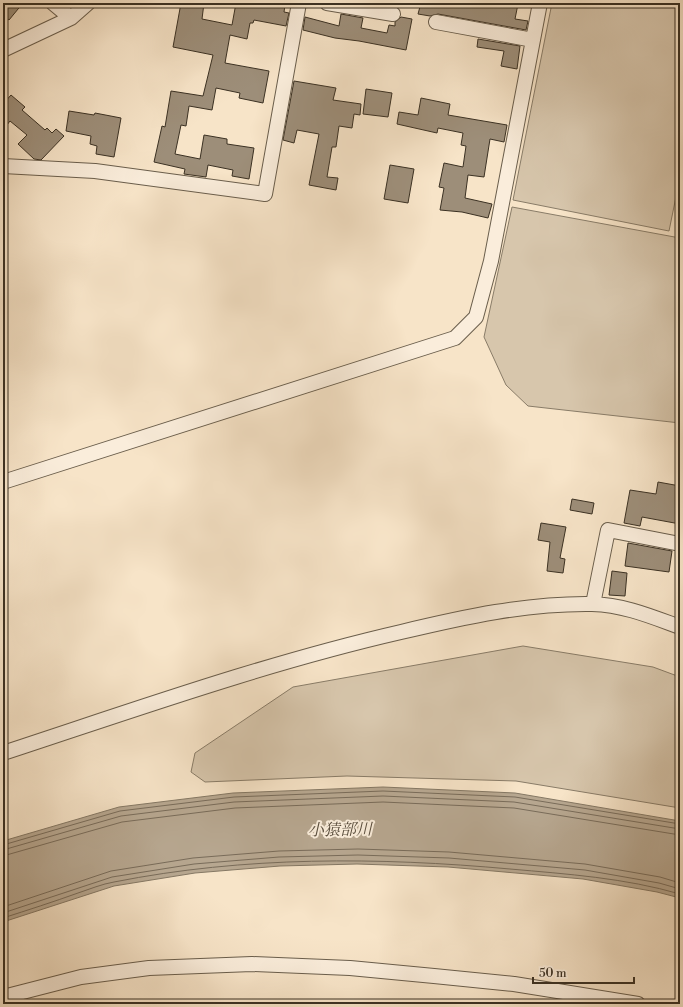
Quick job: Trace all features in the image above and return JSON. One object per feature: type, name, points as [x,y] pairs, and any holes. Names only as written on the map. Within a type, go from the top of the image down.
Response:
[{"type":"street","points":[[53,3],[71,18]]},
{"type":"street","points":[[3,50],[71,18],[88,3]]},
{"type":"street","points":[[3,166],[95,171],[265,194],[299,3]]},
{"type":"street","points":[[327,3],[393,14]]},
{"type":"street","points":[[3,482],[456,338],[476,317],[491,261],[540,3]]},
{"type":"street","points":[[436,22],[533,40]]},
{"type":"street","points":[[593,604],[608,530],[680,544]]},
{"type":"street","points":[[3,753],[172,698],[368,639],[454,619],[524,607],[593,604],[633,609],[680,627]]},
{"type":"street","points":[[3,997],[81,977],[149,968],[252,964],[350,968],[514,984],[638,1004]]},
{"type":"shaded area","points":[[552,3],[680,3],[680,177],[669,231],[513,200]]},
{"type":"shaded area","points":[[512,207],[680,238],[680,423],[528,406],[506,385],[484,337]]},
{"type":"shaded area","points":[[523,646],[653,667],[680,677],[680,808],[516,781],[347,776],[205,782],[191,772],[195,753],[293,687]]},
{"type":"water","name":"小猿部川","points":[[383,787],[515,793],[680,821],[680,898],[657,892],[583,879],[448,867],[357,864],[280,866],[195,873],[114,886],[3,922],[3,841],[119,807],[233,793]]},
{"type":"building","points":[[3,3],[23,3],[9,20],[3,15]]},
{"type":"building","points":[[181,3],[204,3],[202,19],[232,25],[236,3],[283,3],[285,5],[284,12],[289,13],[286,26],[254,20],[253,23],[250,23],[247,39],[230,35],[225,63],[269,71],[263,103],[239,98],[240,93],[216,88],[212,110],[189,106],[186,126],[181,125],[175,154],[200,159],[204,135],[227,139],[227,144],[254,148],[249,179],[232,176],[233,170],[208,165],[206,177],[184,174],[185,169],[154,162],[162,126],[165,127],[171,91],[203,96],[213,55],[173,47]]},
{"type":"building","points":[[421,3],[518,4],[515,19],[528,21],[526,30],[438,14],[430,16],[418,14]]},
{"type":"building","points":[[341,14],[363,18],[361,28],[387,33],[389,25],[395,26],[395,22],[401,17],[412,19],[406,50],[335,38],[303,30],[305,17],[339,26]]},
{"type":"building","points":[[478,39],[520,46],[517,69],[501,66],[504,51],[477,47]]},
{"type":"building","points":[[294,81],[336,88],[333,100],[361,104],[360,115],[354,114],[352,128],[339,126],[336,147],[332,147],[327,177],[338,178],[336,190],[309,185],[319,134],[297,130],[294,143],[283,140]]},
{"type":"building","points":[[366,89],[392,93],[388,117],[363,114]]},
{"type":"building","points":[[11,95],[25,107],[22,110],[45,130],[47,128],[52,133],[56,129],[64,136],[41,160],[34,159],[18,144],[27,135],[10,121],[3,130],[3,104]]},
{"type":"building","points":[[421,98],[450,104],[448,115],[507,125],[504,142],[490,139],[484,177],[468,175],[465,198],[492,204],[488,218],[462,212],[440,210],[444,188],[439,187],[444,163],[463,167],[466,146],[461,145],[463,133],[438,128],[437,133],[397,124],[399,112],[418,115]]},
{"type":"building","points":[[69,111],[94,115],[95,113],[121,118],[114,157],[96,154],[97,146],[90,144],[91,136],[66,131]]},
{"type":"building","points":[[390,165],[414,169],[408,203],[384,199]]},
{"type":"building","points":[[658,482],[680,486],[680,524],[642,517],[640,526],[624,523],[630,490],[656,494]]},
{"type":"building","points":[[572,499],[594,503],[592,514],[570,510]]},
{"type":"building","points":[[541,523],[566,527],[560,558],[565,559],[563,573],[547,571],[550,542],[538,540]]},
{"type":"building","points":[[628,543],[672,551],[669,572],[625,566]]},
{"type":"building","points":[[612,571],[627,573],[625,596],[609,595]]}]
